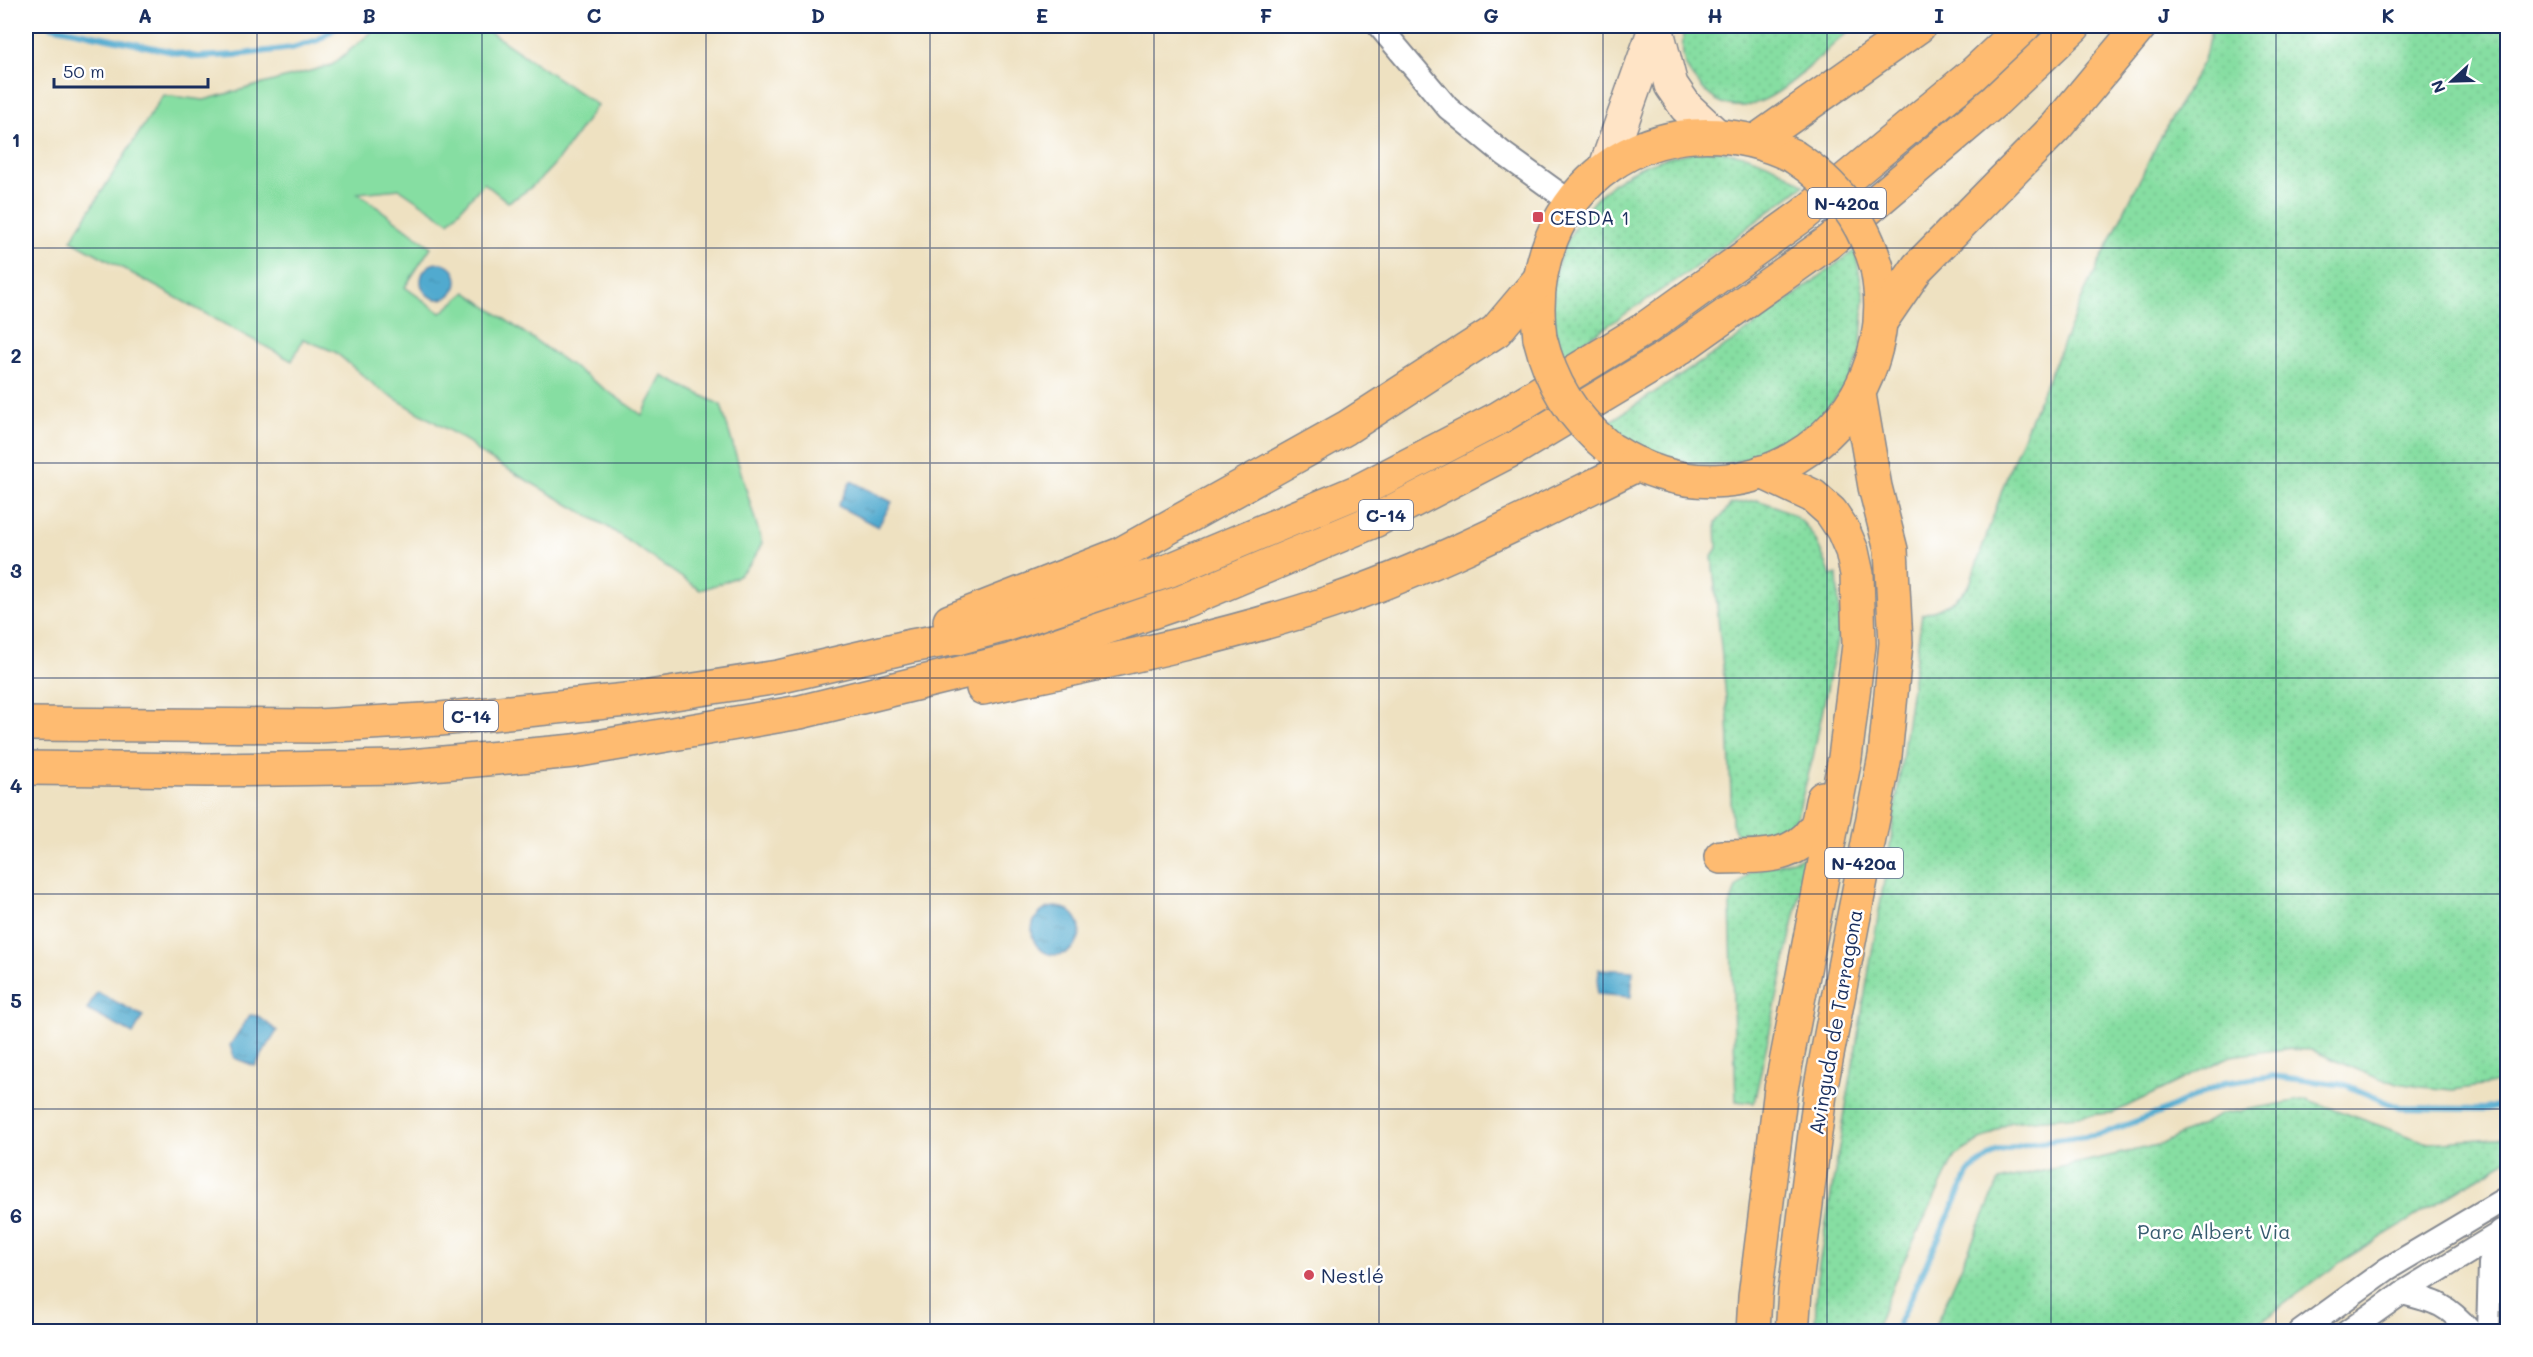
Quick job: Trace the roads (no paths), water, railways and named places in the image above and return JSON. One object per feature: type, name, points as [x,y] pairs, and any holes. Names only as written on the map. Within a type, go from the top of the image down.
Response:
[{"type":"main road","name":"N-420a","points":[[1605,169],[1656,26]]},
{"type":"main road","name":"N-420a","points":[[1656,26],[1671,85],[1686,107],[1715,134]]},
{"type":"main road","points":[[1756,141],[1919,26]]},
{"type":"main road","name":"C-14","points":[[26,724],[305,726],[440,719],[636,699],[778,676],[957,638],[1005,625],[1170,570],[1359,491],[1497,419],[1646,328],[1803,215],[1972,75],[2024,26]]},
{"type":"main road","name":"C-14","points":[[26,768],[208,770],[399,767],[574,752],[800,712],[1009,660],[1184,601],[1374,521],[1517,447],[1668,357],[1829,242],[1996,100],[2074,26]]},
{"type":"main road","points":[[1881,321],[1918,267],[2056,127],[2140,26]]},
{"type":"main road","name":"N-420a","points":[[1715,134],[1756,141],[1793,156],[1822,177],[1847,203],[1865,234],[1877,268],[1881,294],[1881,321],[1874,359],[1859,394],[1833,428],[1818,442],[1791,459],[1762,472],[1736,478],[1705,480],[1671,476],[1638,464],[1607,446],[1591,432],[1563,398],[1553,379],[1540,338],[1537,318],[1542,263],[1554,232],[1572,203],[1605,169],[1621,158],[1657,142],[1715,134]]},
{"type":"main road","points":[[911,646],[935,627],[1121,554],[1346,428],[1496,331],[1539,280]]},
{"type":"main road","name":"Avinguda de Tarragona","points":[[1792,1332],[1795,1291],[1821,1086],[1885,756],[1896,643],[1891,550],[1875,488],[1859,394]]},
{"type":"main road","points":[[574,752],[620,757],[804,728],[1214,637],[1333,602],[1448,555],[1638,464]]},
{"type":"main road","name":"Avinguda de Tarragona","points":[[1753,1332],[1755,1297],[1781,1089],[1845,758],[1859,645],[1857,574],[1852,551],[1843,530],[1831,512],[1813,496],[1762,472]]},
{"type":"main road","points":[[1721,857],[1764,856],[1791,851],[1815,829],[1859,645]]},
{"type":"street","points":[[1379,26],[1448,108],[1504,154],[1572,203]]},
{"type":"street","points":[[2300,1332],[2387,1269],[2508,1197]]},
{"type":"street","points":[[2347,1332],[2402,1293],[2504,1230]]},
{"type":"street","points":[[2488,1332],[2490,1264],[2504,1230]]},
{"type":"street","points":[[2402,1293],[2432,1300],[2454,1312],[2471,1332]]},
{"type":"water","points":[[439,263],[452,268],[457,281],[452,294],[439,299],[426,294],[421,281],[426,268]]},
{"type":"water","points":[[851,481],[892,502],[878,527],[838,506]]},
{"type":"water","points":[[1056,907],[1073,914],[1080,931],[1073,948],[1056,955],[1039,948],[1032,931],[1039,914]]},
{"type":"water","points":[[1599,969],[1633,971],[1631,997],[1597,994]]},
{"type":"water","points":[[97,992],[143,1016],[133,1034],[87,1010]]},
{"type":"water","points":[[250,1015],[258,1016],[277,1031],[255,1066],[234,1058],[230,1045]]},
{"type":"waterway","points":[[51,26],[197,57],[292,48],[318,40],[338,26]]},
{"type":"waterway","points":[[1895,1332],[1969,1172],[1996,1152],[2033,1143],[2101,1134],[2159,1113],[2224,1083],[2272,1076],[2346,1085],[2400,1108],[2486,1109],[2508,1103]]},
{"type":"place","name":"CESDA 1","points":[[1538,217]]},
{"type":"place","name":"Nestlé","points":[[1309,1275]]},
{"type":"park label","name":"Parc Albert Via","points":[[2214,1231]]}]
